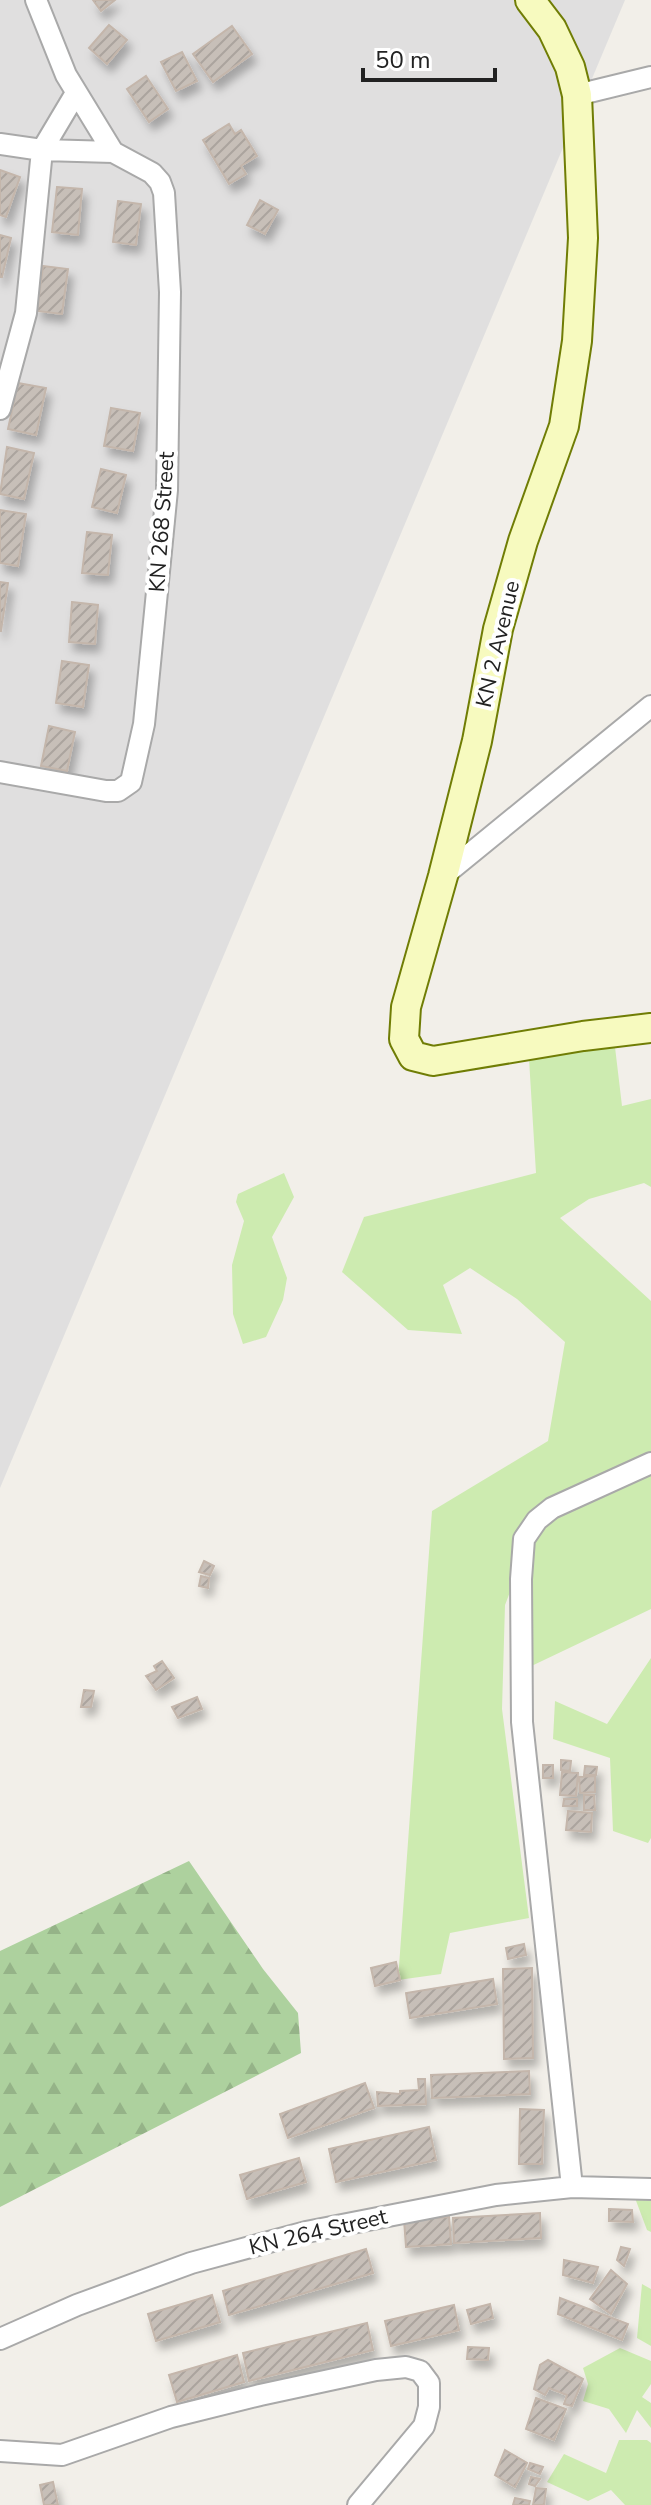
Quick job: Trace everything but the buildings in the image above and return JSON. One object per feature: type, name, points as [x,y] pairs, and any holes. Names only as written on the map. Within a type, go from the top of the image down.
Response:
[{"type":"main road","name":"KN 2 Avenue","points":[[530,0],[552,29],[570,67],[577,95],[583,238],[577,341],[564,426],[523,541],[498,629],[477,741],[406,1007],[404,1039],[413,1056],[433,1061],[651,1028]]},
{"type":"street","points":[[36,0],[76,93],[113,152]]},
{"type":"street","points":[[577,95],[651,77]]},
{"type":"street","points":[[0,409],[26,313],[42,150],[76,93]]},
{"type":"street","points":[[0,144],[42,150],[113,152]]},
{"type":"street","name":"KN 268 Street","points":[[0,772],[118,791],[131,782],[144,724],[167,490],[169,264],[164,193],[160,182],[152,173],[113,152]]},
{"type":"street","points":[[443,876],[651,706]]},
{"type":"street","points":[[572,2187],[522,1722],[521,1579],[524,1539],[537,1520],[552,1508],[651,1463]]},
{"type":"street","name":"KN 264 Street","points":[[0,2339],[77,2305],[191,2263],[306,2232],[437,2205],[572,2187],[651,2189]]},
{"type":"street","points":[[0,2451],[62,2455],[171,2417],[260,2395],[376,2370],[406,2367],[420,2371],[429,2383],[429,2407],[424,2426],[358,2505]]},
{"type":"shaded area","points":[[0,0],[625,0],[0,1488]]},
{"type":"green space","points":[[615,1047],[622,1106],[651,1099],[651,1187],[644,1183],[589,1199],[560,1218],[651,1301],[651,1609],[521,1671],[535,1527],[505,1605],[502,1709],[529,1918],[450,1933],[441,1974],[398,1980],[432,1511],[548,1441],[565,1342],[517,1299],[470,1268],[443,1285],[462,1334],[408,1330],[342,1272],[364,1217],[536,1173],[529,1059]]},
{"type":"green space","points":[[284,1173],[294,1197],[272,1237],[287,1278],[283,1300],[266,1337],[243,1344],[233,1314],[232,1265],[244,1221],[236,1202],[238,1194]]},
{"type":"green space","points":[[651,1658],[651,1838],[648,1843],[613,1831],[610,1758],[553,1739],[555,1701],[607,1724]]},
{"type":"green space","points":[[189,1861],[263,1969],[298,2013],[301,2053],[0,2207],[0,1951]]},
{"type":"green space","points":[[651,2197],[651,2232],[647,2230],[635,2198]]},
{"type":"green space","points":[[642,2284],[651,2289],[651,2346],[637,2338]]},
{"type":"green space","points":[[620,2348],[651,2361],[651,2384],[642,2397],[651,2403],[651,2428],[637,2410],[626,2433],[609,2409],[583,2401],[588,2384],[583,2368]]},
{"type":"green space","points":[[619,2440],[647,2440],[651,2443],[651,2505],[625,2505],[611,2490],[588,2501],[547,2482],[564,2454],[606,2473]]}]
